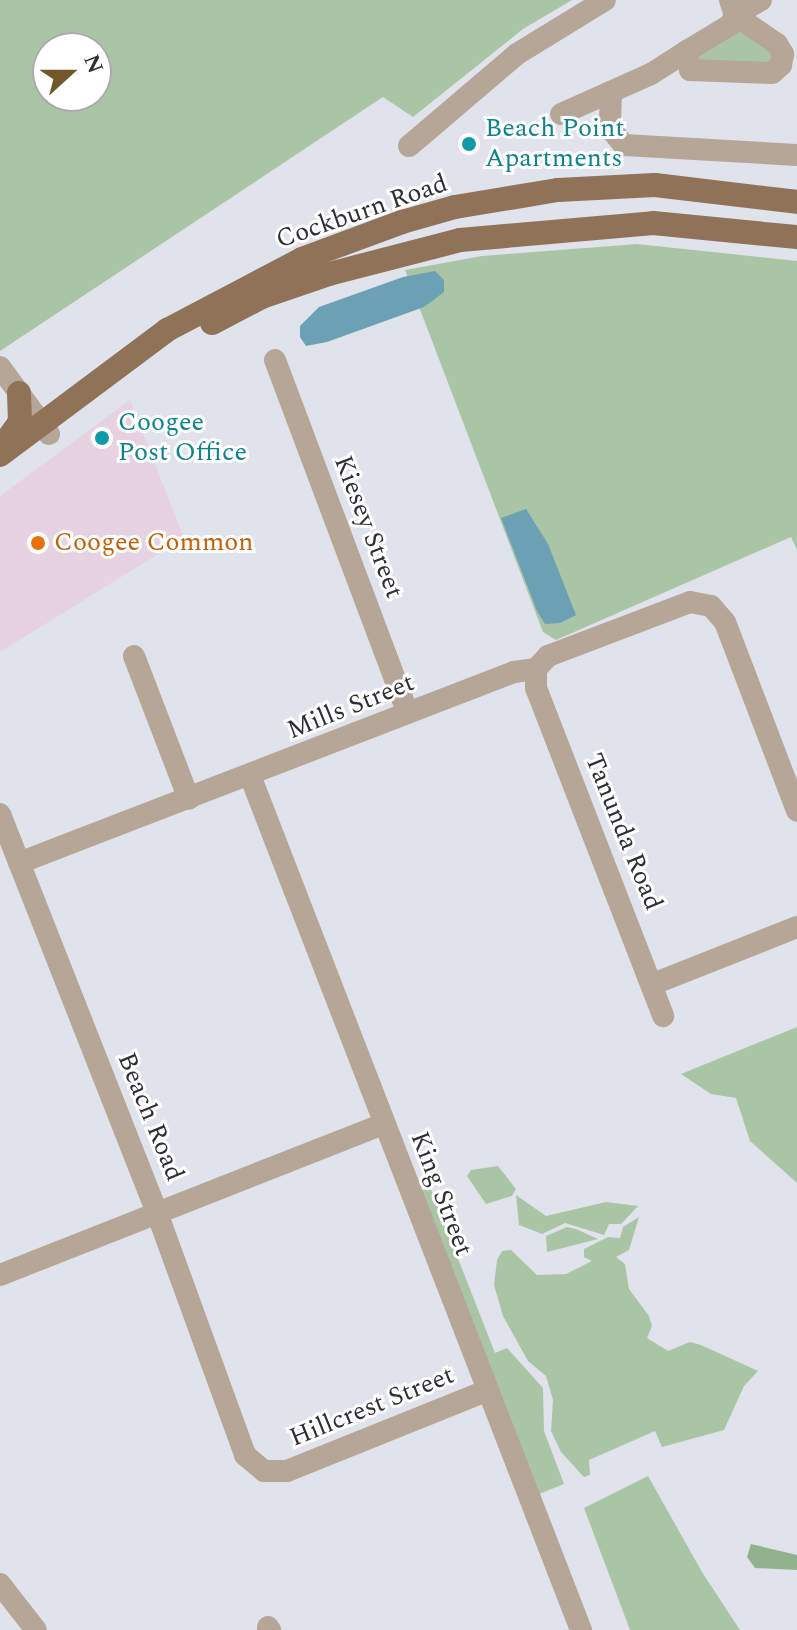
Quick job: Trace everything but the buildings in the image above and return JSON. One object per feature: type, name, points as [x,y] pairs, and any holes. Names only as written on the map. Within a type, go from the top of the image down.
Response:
[{"type":"main road","name":"Cockburn Road","points":[[0,471],[45,429],[167,330],[255,281],[415,218],[558,190],[641,186],[792,200]]},
{"type":"main road","name":"Cockburn Road","points":[[0,452],[45,429],[200,328],[262,297],[390,256],[460,240],[653,223],[797,237]]},
{"type":"main road","points":[[0,452],[20,422],[19,393]]},
{"type":"street","points":[[409,146],[517,54],[605,0]]},
{"type":"street","points":[[733,8],[761,0]]},
{"type":"street","points":[[733,8],[790,58],[772,73]]},
{"type":"street","points":[[561,114],[689,60],[730,25],[733,8]]},
{"type":"street","points":[[689,60],[797,74]]},
{"type":"street","points":[[611,92],[610,128],[624,145],[797,155]]},
{"type":"street","name":"Kiesey Street","points":[[275,360],[408,713]]},
{"type":"street","points":[[0,367],[45,429]]},
{"type":"street","name":"Mills Street","points":[[19,863],[251,778],[408,713],[536,669],[548,656],[701,602],[719,612],[725,622],[797,811]]},
{"type":"street","points":[[134,656],[189,799]]},
{"type":"street","name":"Tanunda Road","points":[[536,669],[536,688],[663,1016]]},
{"type":"street","name":"King Street","points":[[251,778],[581,1630]]},
{"type":"street","name":"Beach Road","points":[[0,814],[156,1210],[240,1445]]},
{"type":"street","points":[[653,984],[797,927]]},
{"type":"street","points":[[0,1275],[156,1210],[384,1124]]},
{"type":"street","name":"Hillcrest Street","points":[[240,1445],[264,1471],[287,1471],[488,1390]]},
{"type":"street","points":[[0,1584],[36,1630]]},
{"type":"shaded area","name":"Coogee Common","points":[[130,400],[184,538],[0,652],[0,496]]},
{"type":"green space","points":[[0,0],[572,0],[523,29],[413,117],[383,97],[0,351]]},
{"type":"green space","points":[[736,28],[776,50],[777,64],[706,68],[692,53]]},
{"type":"green space","points":[[637,244],[797,261],[797,550],[791,537],[556,640],[543,632],[405,270],[482,256]]},
{"type":"green space","points":[[797,1027],[797,1183],[750,1141],[736,1098],[711,1094],[681,1074]]},
{"type":"green space","points":[[498,1166],[516,1189],[512,1196],[486,1204],[467,1176],[471,1170]]},
{"type":"green space","points":[[430,1187],[495,1353],[507,1348],[543,1388],[544,1431],[564,1484],[539,1494],[421,1191]]},
{"type":"green space","points":[[516,1195],[546,1216],[606,1202],[638,1206],[621,1224],[609,1224],[604,1235],[565,1223],[542,1234],[519,1225]]},
{"type":"green space","points":[[639,1217],[629,1250],[616,1257],[625,1264],[629,1289],[649,1316],[652,1326],[647,1338],[668,1351],[690,1342],[701,1345],[758,1371],[744,1386],[724,1430],[662,1447],[655,1431],[589,1460],[590,1475],[584,1477],[561,1452],[551,1431],[553,1400],[546,1376],[528,1361],[503,1316],[494,1285],[497,1260],[502,1251],[511,1250],[537,1275],[566,1274],[592,1261],[584,1257],[584,1249],[608,1237],[620,1238],[623,1227]]},
{"type":"green space","points":[[567,1227],[598,1239],[547,1252],[546,1236]]},
{"type":"green space","points":[[648,1476],[702,1572],[740,1630],[630,1630],[584,1508]]},
{"type":"green space","points":[[751,1544],[797,1555],[797,1570],[755,1568],[747,1557]]},
{"type":"water","points":[[435,271],[444,280],[444,292],[424,307],[327,342],[306,346],[300,337],[300,326],[319,307],[403,277]]},
{"type":"water","points":[[526,509],[548,544],[576,615],[560,623],[545,624],[537,611],[501,518]]},
{"type":"place","name":"Beach Point Apartments","points":[[469,144]]},
{"type":"place","name":"Coogee Post Office","points":[[102,438]]},
{"type":"place","name":"Coogee Common","points":[[38,543]]}]
